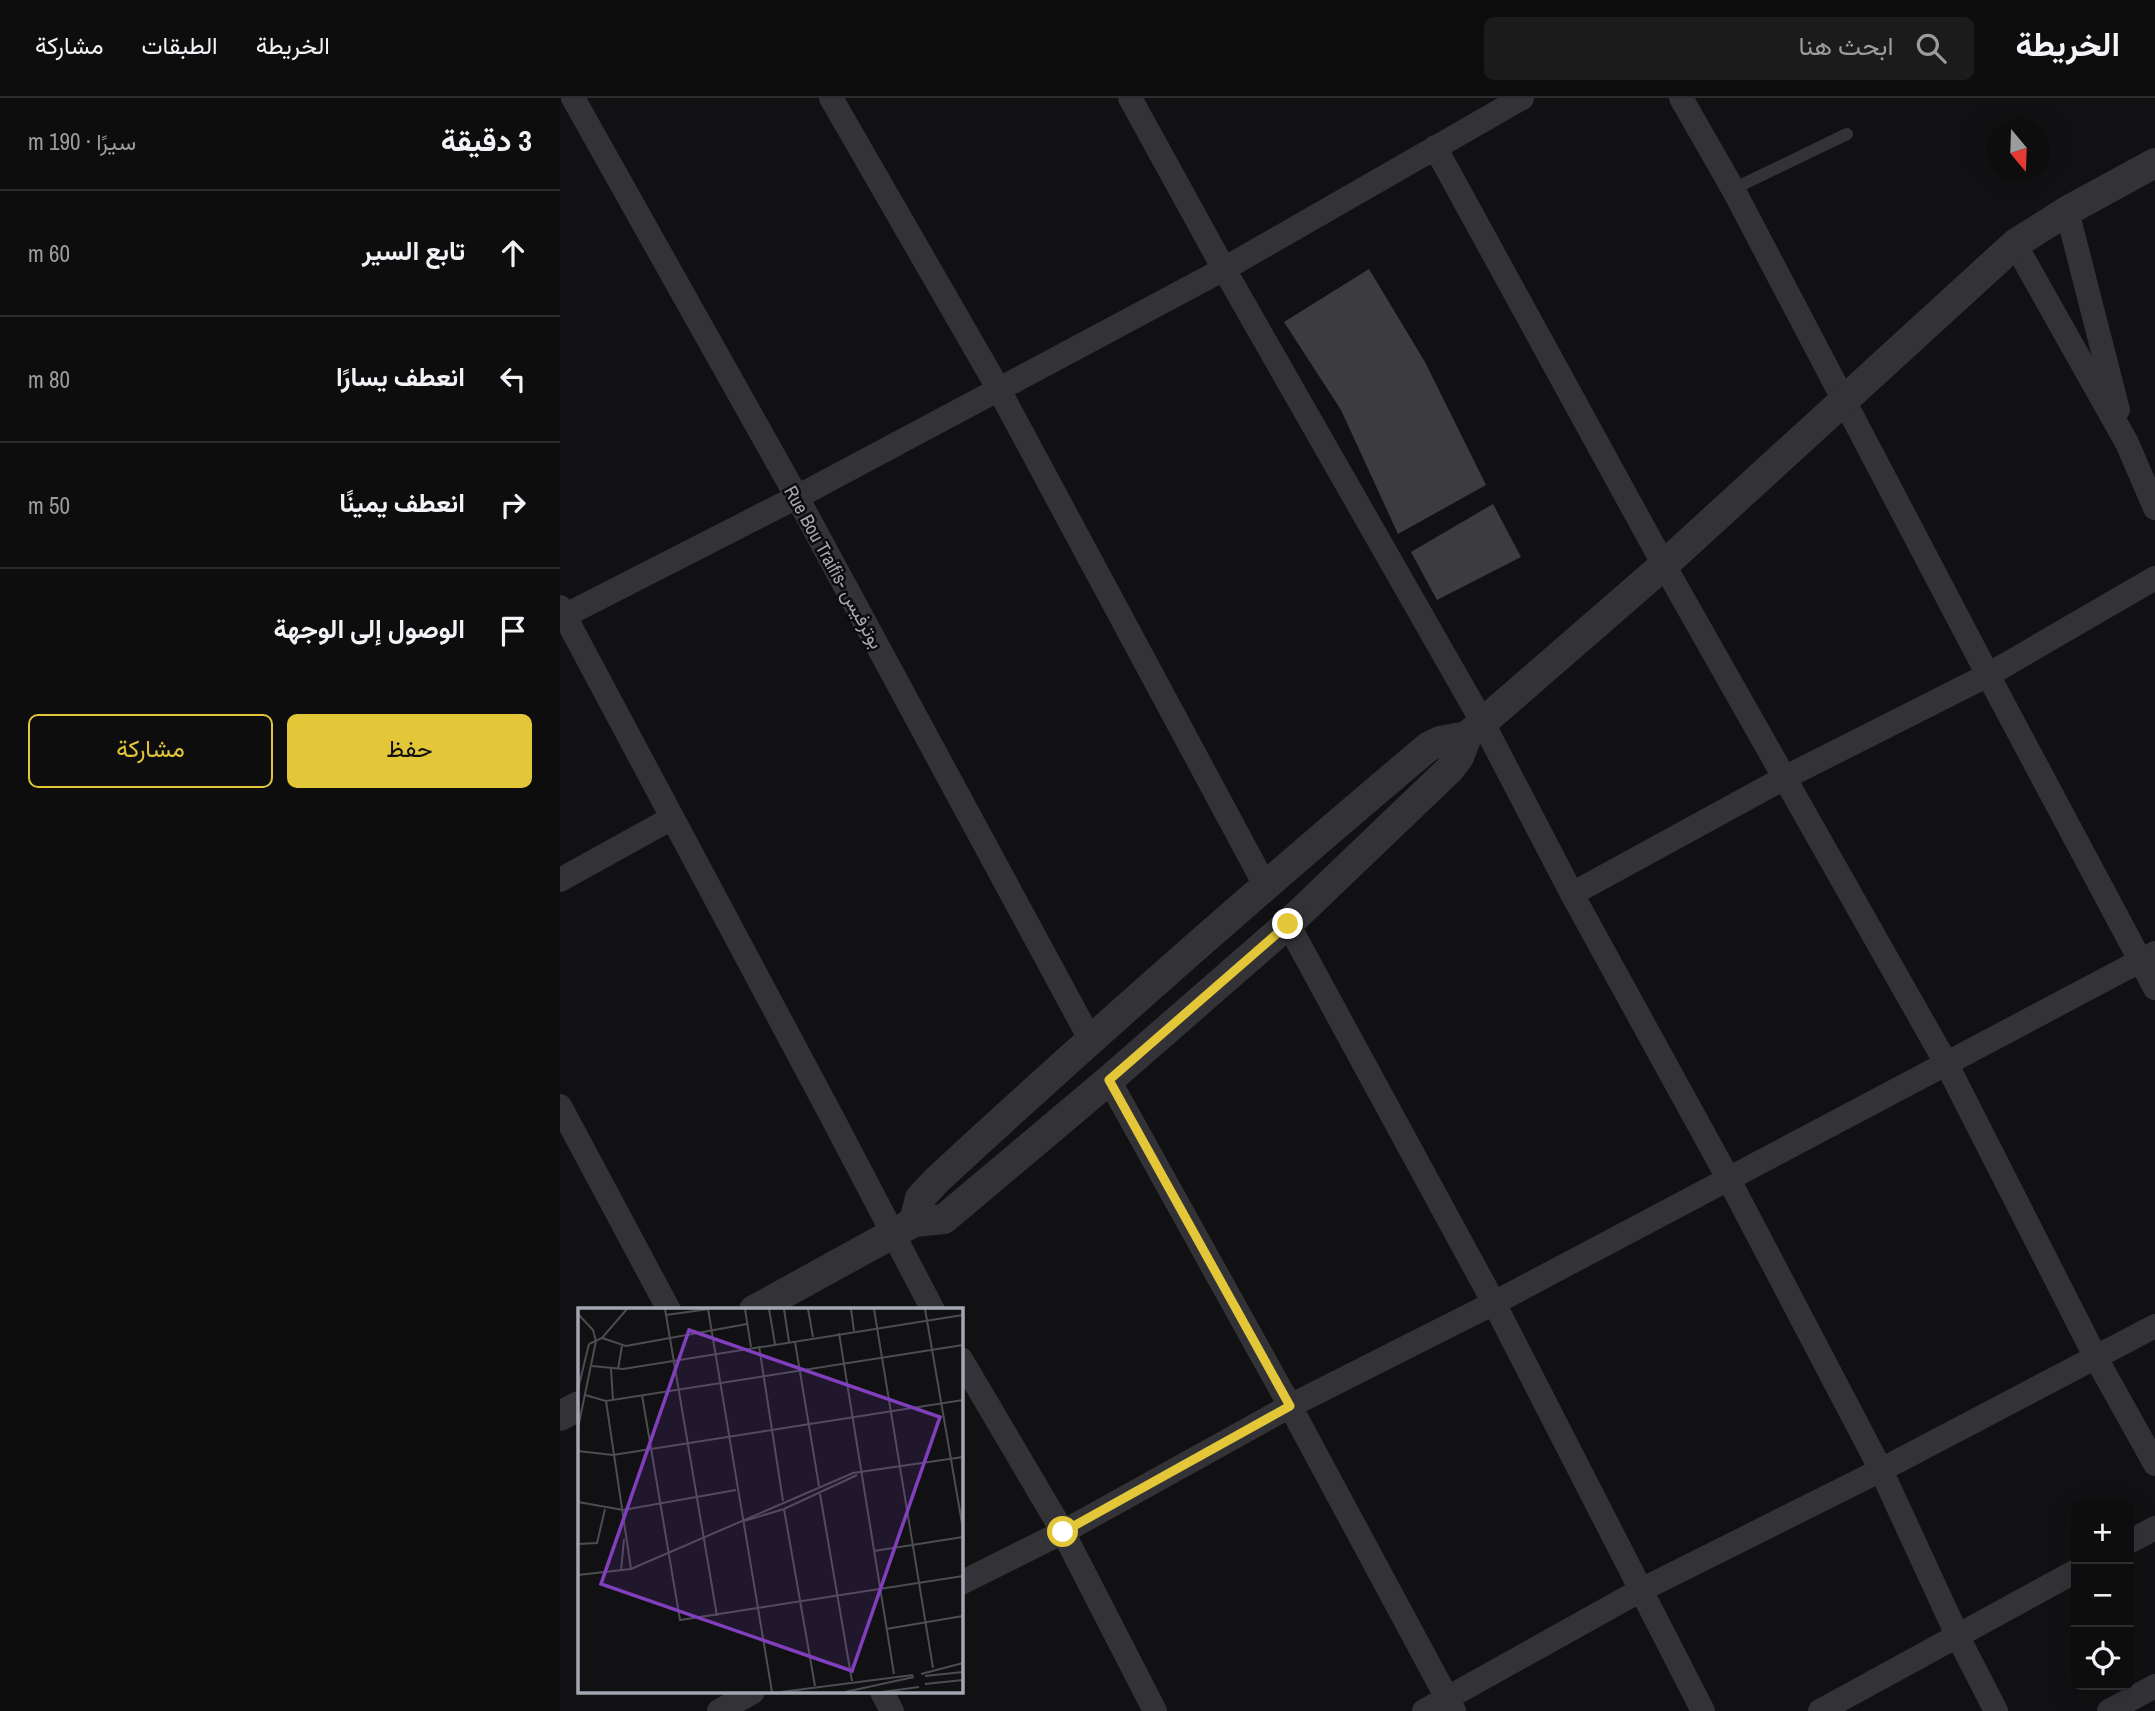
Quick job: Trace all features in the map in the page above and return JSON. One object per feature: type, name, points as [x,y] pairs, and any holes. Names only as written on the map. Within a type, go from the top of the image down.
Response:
[{"type":"street","name":"Rue Bou Traifis- بوترفيس","points":[[573,98],[797,497],[1090,1038]]},
{"type":"street","points":[[831,98],[998,388],[1265,885]]},
{"type":"street","points":[[1130,98],[1475,729],[1572,894],[1728,1178],[1881,1470],[1958,1637],[1996,1711]]},
{"type":"street","points":[[932,1308],[903,1228],[832,1116],[562,614],[797,497],[1224,270],[1434,146],[1522,98]]},
{"type":"street","points":[[1681,98],[1733,189],[1988,675],[2148,957],[2155,988]]},
{"type":"street","points":[[1434,146],[1664,565],[1947,1063],[2096,1358],[2155,1464]]},
{"type":"street","points":[[758,1308],[903,1228],[944,1219],[1288,924],[1449,770],[1475,729],[1664,565],[2015,244],[2067,211],[2155,163]]},
{"type":"street","points":[[2067,211],[2127,443]]},
{"type":"street","points":[[2015,244],[2127,443],[2155,508]]},
{"type":"street","points":[[1572,894],[1786,777],[1988,675],[2155,578]]},
{"type":"street","points":[[903,1228],[919,1198],[1090,1038],[1265,885],[1428,747],[1475,729]]},
{"type":"street","points":[[560,880],[672,818]]},
{"type":"street","points":[[1288,924],[1494,1303],[1703,1711]]},
{"type":"street","points":[[962,1582],[1063,1532],[1290,1406],[1494,1303],[2148,957]]},
{"type":"street","points":[[1109,1080],[1290,1406],[1450,1704]]},
{"type":"street","points":[[560,1106],[668,1308]]},
{"type":"street","points":[[1424,1711],[1450,1704],[1641,1590],[1881,1470],[2155,1326]]},
{"type":"street","points":[[962,1361],[1063,1532],[1155,1711]]},
{"type":"street","points":[[560,1416],[578,1407]]},
{"type":"street","points":[[2134,1539],[2155,1528]]},
{"type":"street","points":[[1820,1711],[2071,1575]]},
{"type":"street","points":[[2109,1711],[2155,1686]]},
{"type":"street","points":[[719,1711],[749,1694]]},
{"type":"street","points":[[883,1694],[892,1711]]},
{"type":"lane","points":[[1733,189],[1847,134]]},
{"type":"building","points":[[1369,269],[1425,362],[1486,485],[1398,534],[1341,410],[1284,322]]},
{"type":"building","points":[[1493,504],[1521,557],[1437,600],[1411,552]]},
{"type":"route","points":[[1063,1532],[1290,1406],[1109,1080],[1288,924]]}]
